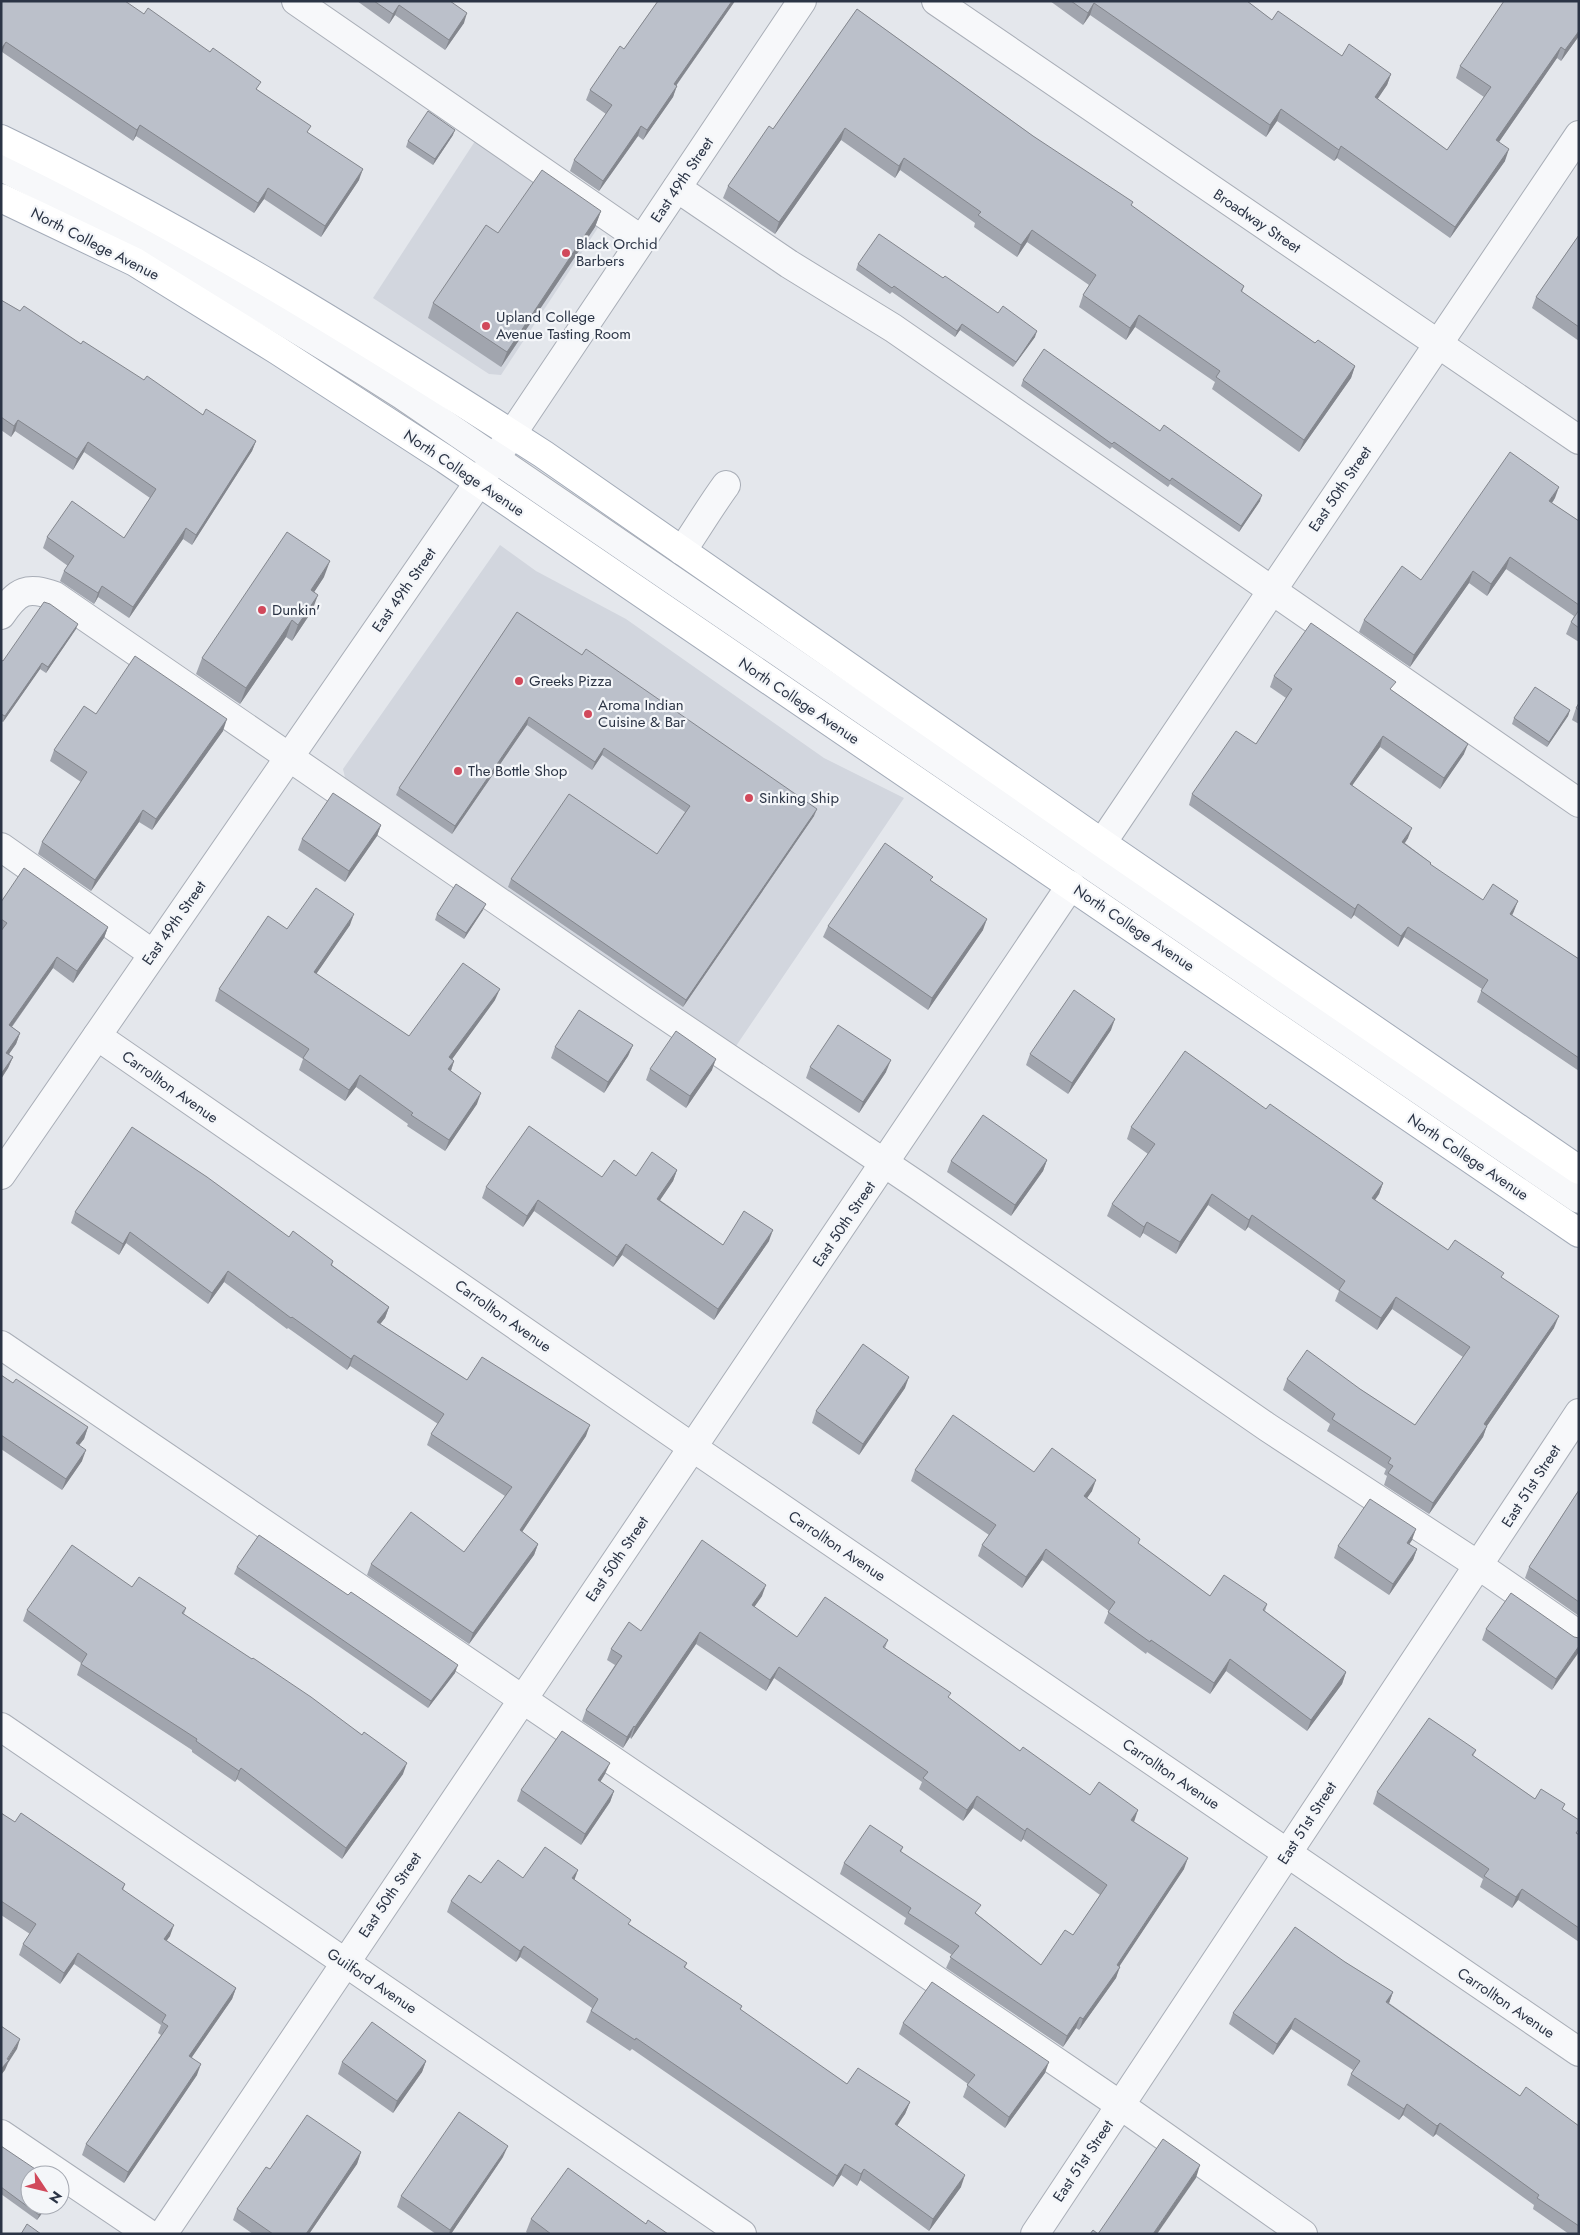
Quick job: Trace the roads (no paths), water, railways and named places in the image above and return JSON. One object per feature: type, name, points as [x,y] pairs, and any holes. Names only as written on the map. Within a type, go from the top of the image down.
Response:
[{"type":"main road","points":[[1,139],[63,169],[192,237],[512,434],[1102,843],[1579,1170]]},
{"type":"main road","name":"North College Avenue","points":[[1,198],[135,262],[277,350],[479,482],[1579,1233]]},
{"type":"street","points":[[296,1],[642,240]]},
{"type":"street","name":"East 49th Street","points":[[1,1175],[512,434],[802,1]]},
{"type":"street","name":"Broadway Street","points":[[936,1],[1579,440]]},
{"type":"street","name":"East 50th Street","points":[[1102,843],[1579,135]]},
{"type":"street","name":"North College Avenue","points":[[1,167],[167,252],[289,322],[402,394],[1579,1199]]},
{"type":"street","points":[[677,188],[789,264],[893,328],[1579,803]]},
{"type":"street","points":[[682,551],[701,523],[704,514],[726,485]]},
{"type":"street","points":[[1,615],[14,597],[37,590],[55,596],[642,1000],[885,1163],[1267,1427],[1478,1565],[1579,1635]]},
{"type":"street","points":[[1,847],[154,954]]},
{"type":"street","name":"East 50th Street","points":[[163,2234],[1071,885]]},
{"type":"street","name":"Carrollton Avenue","points":[[97,1036],[692,1447],[1579,2052]]},
{"type":"street","points":[[1,1345],[1120,2105],[1303,2234]]},
{"type":"street","name":"East 51st Street","points":[[1035,2234],[1579,1412]]},
{"type":"street","name":"Guilford Avenue","points":[[1,1727],[742,2234]]},
{"type":"street","points":[[1,2134],[149,2234]]},
{"type":"place","name":"Black Orchid Barbers","points":[[566,253]]},
{"type":"place","name":"Upland College Avenue Tasting Room","points":[[486,326]]},
{"type":"place","name":"Dunkin'","points":[[262,610]]},
{"type":"place","name":"Greeks Pizza","points":[[519,681]]},
{"type":"place","name":"Aroma Indian Cuisine & Bar","points":[[588,714]]},
{"type":"place","name":"The Bottle Shop","points":[[458,771]]},
{"type":"place","name":"Sinking Ship","points":[[749,798]]}]
